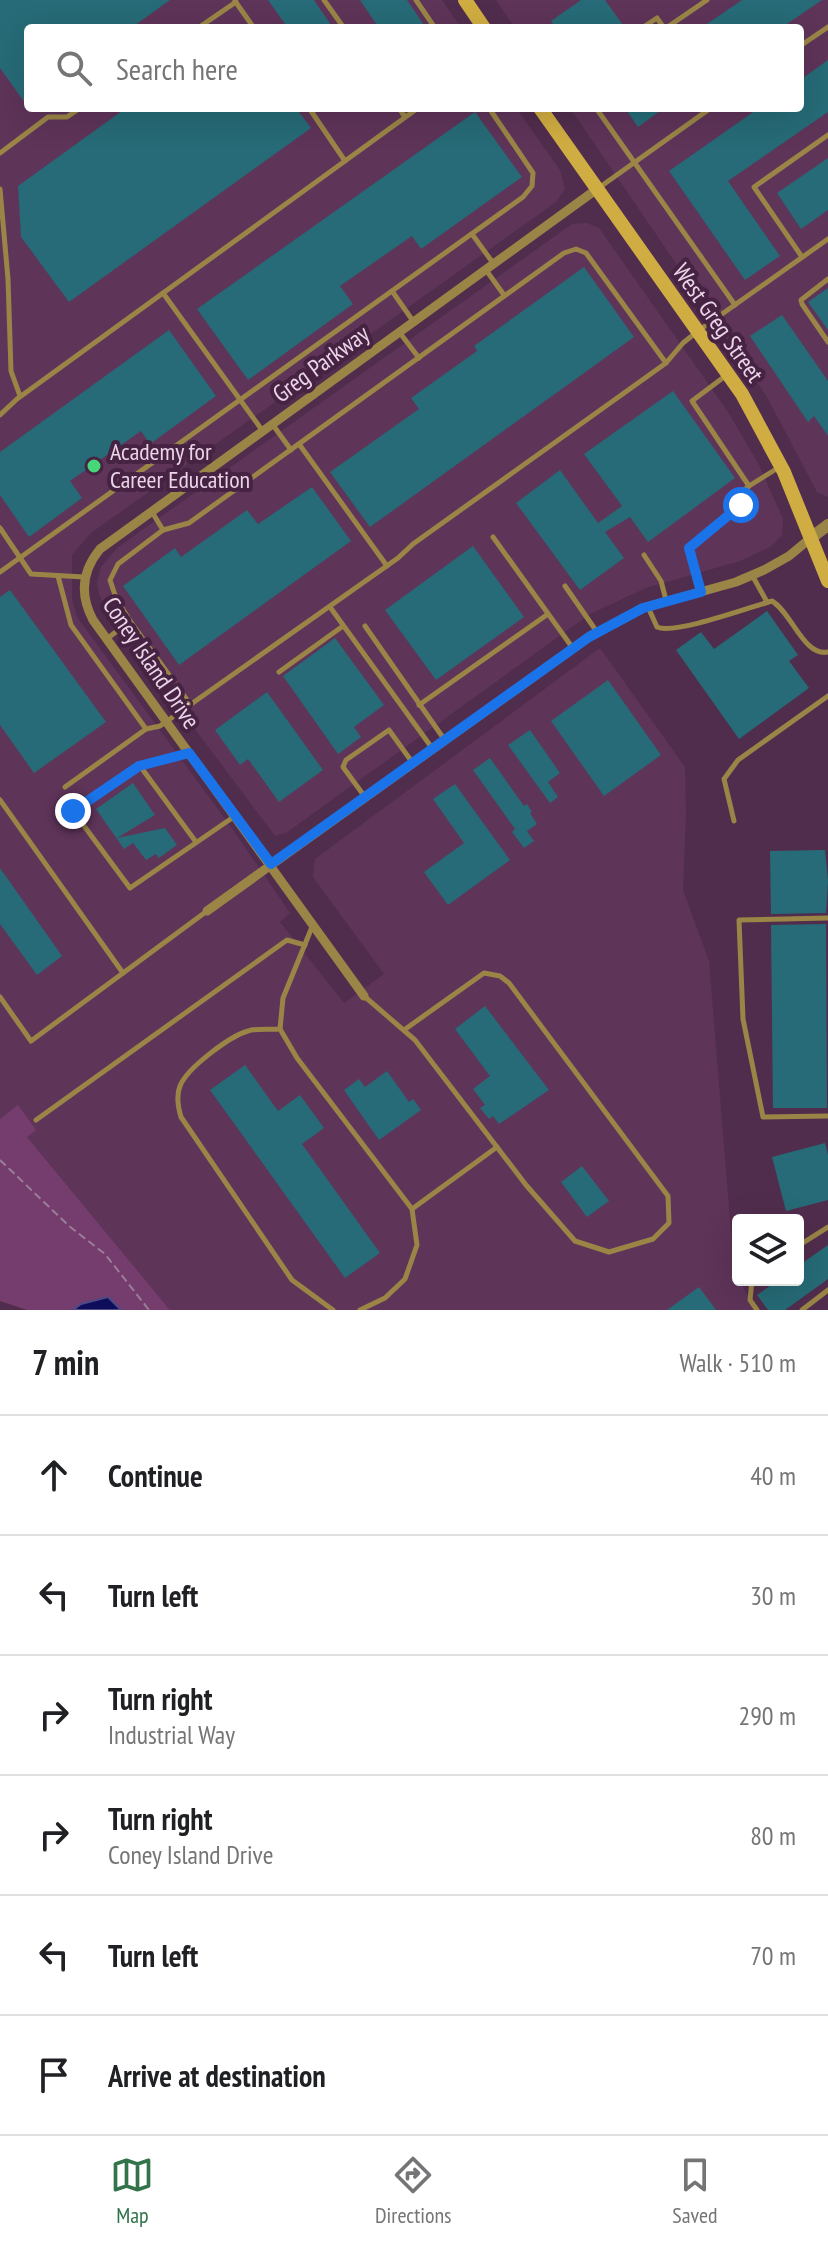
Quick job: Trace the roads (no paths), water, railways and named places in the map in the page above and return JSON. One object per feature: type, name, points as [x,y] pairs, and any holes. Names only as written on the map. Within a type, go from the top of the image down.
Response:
[{"type":"main road","points":[[465,0],[481,24]]},
{"type":"main road","name":"West Greg Street","points":[[543,112],[728,374],[781,466],[828,581]]},
{"type":"street","name":"Greg Parkway","points":[[84,580],[91,560],[100,549],[597,189]]},
{"type":"street","points":[[207,911],[597,632],[648,606],[752,575],[789,556],[828,525]]},
{"type":"street","name":"Coney Island Drive","points":[[84,580],[87,609],[106,639],[364,996]]},
{"type":"lane","points":[[324,0],[341,24]]},
{"type":"lane","points":[[416,0],[432,24]]},
{"type":"lane","points":[[671,24],[707,0]]},
{"type":"lane","points":[[204,24],[236,1],[251,24]]},
{"type":"lane","points":[[804,43],[828,27]]},
{"type":"lane","points":[[0,153],[48,117],[67,117],[74,112]]},
{"type":"lane","points":[[312,112],[345,161]]},
{"type":"lane","points":[[402,112],[405,117]]},
{"type":"lane","points":[[0,415],[20,396],[412,112]]},
{"type":"lane","points":[[0,572],[523,197],[532,186],[533,173],[492,112]]},
{"type":"lane","points":[[599,112],[735,305]]},
{"type":"lane","points":[[597,189],[705,112]]},
{"type":"lane","points":[[802,257],[754,187],[828,135]]},
{"type":"lane","points":[[0,189],[8,279],[11,371],[20,396]]},
{"type":"lane","points":[[472,234],[504,295]]},
{"type":"lane","points":[[65,787],[146,729],[166,722],[330,607],[666,363],[698,331],[828,239]]},
{"type":"lane","points":[[190,704],[130,621],[116,598],[110,580],[118,564],[163,530],[189,523],[504,295],[564,253],[576,249],[586,253],[666,363]]},
{"type":"lane","points":[[828,279],[801,300],[828,342]]},
{"type":"lane","points":[[392,291],[414,322]]},
{"type":"lane","points":[[163,293],[263,431]]},
{"type":"lane","points":[[400,332],[419,358]]},
{"type":"lane","points":[[728,374],[692,401],[749,486]]},
{"type":"lane","points":[[273,424],[291,450]]},
{"type":"lane","points":[[299,444],[387,566]]},
{"type":"lane","points":[[701,592],[689,548],[737,510],[742,492],[781,466]]},
{"type":"lane","points":[[152,511],[163,530]]},
{"type":"lane","points":[[0,528],[31,574],[84,580]]},
{"type":"lane","points":[[493,537],[573,648]]},
{"type":"lane","points":[[644,555],[661,581],[666,600]]},
{"type":"lane","points":[[752,575],[767,602]]},
{"type":"lane","points":[[58,576],[71,625],[146,729]]},
{"type":"lane","points":[[565,586],[597,632]]},
{"type":"lane","points":[[648,606],[657,627],[663,630],[696,622],[711,622],[772,601],[782,607],[811,650],[820,654],[828,652]]},
{"type":"lane","points":[[330,607],[433,749]]},
{"type":"lane","points":[[419,705],[548,614]]},
{"type":"lane","points":[[106,639],[130,621]]},
{"type":"lane","points":[[279,672],[343,626]]},
{"type":"lane","points":[[365,626],[445,740]]},
{"type":"lane","points":[[734,821],[724,779],[738,760],[828,696]]},
{"type":"lane","points":[[365,797],[345,771],[343,763],[386,731],[391,732],[413,763]]},
{"type":"lane","points":[[189,753],[139,766],[73,811],[130,888],[236,815]]},
{"type":"lane","points":[[139,766],[196,842]]},
{"type":"lane","points":[[0,800],[123,973]]},
{"type":"lane","points":[[0,997],[31,1041],[207,911]]},
{"type":"lane","points":[[828,918],[739,920],[743,1019],[763,1117],[828,1116]]},
{"type":"lane","points":[[312,927],[283,998],[280,1029],[297,1058],[412,1209],[417,1245],[405,1279],[385,1298],[360,1310]]},
{"type":"lane","points":[[36,1120],[287,940],[305,945]]},
{"type":"lane","points":[[364,996],[404,1030],[575,1241],[609,1252],[653,1239],[669,1223],[668,1196],[509,983],[500,976],[484,973],[404,1030]]},
{"type":"lane","points":[[280,1029],[248,1031],[221,1047],[194,1066],[180,1085],[177,1100],[181,1117],[292,1280],[333,1310]]},
{"type":"lane","points":[[412,1209],[497,1147]]},
{"type":"lane","points":[[804,1242],[828,1227]]},
{"type":"lane","points":[[751,1286],[750,1300],[757,1310]]},
{"type":"lane","points":[[802,1310],[828,1290]]},
{"type":"place","name":"Academy for Career Education","points":[[94,466]]}]
